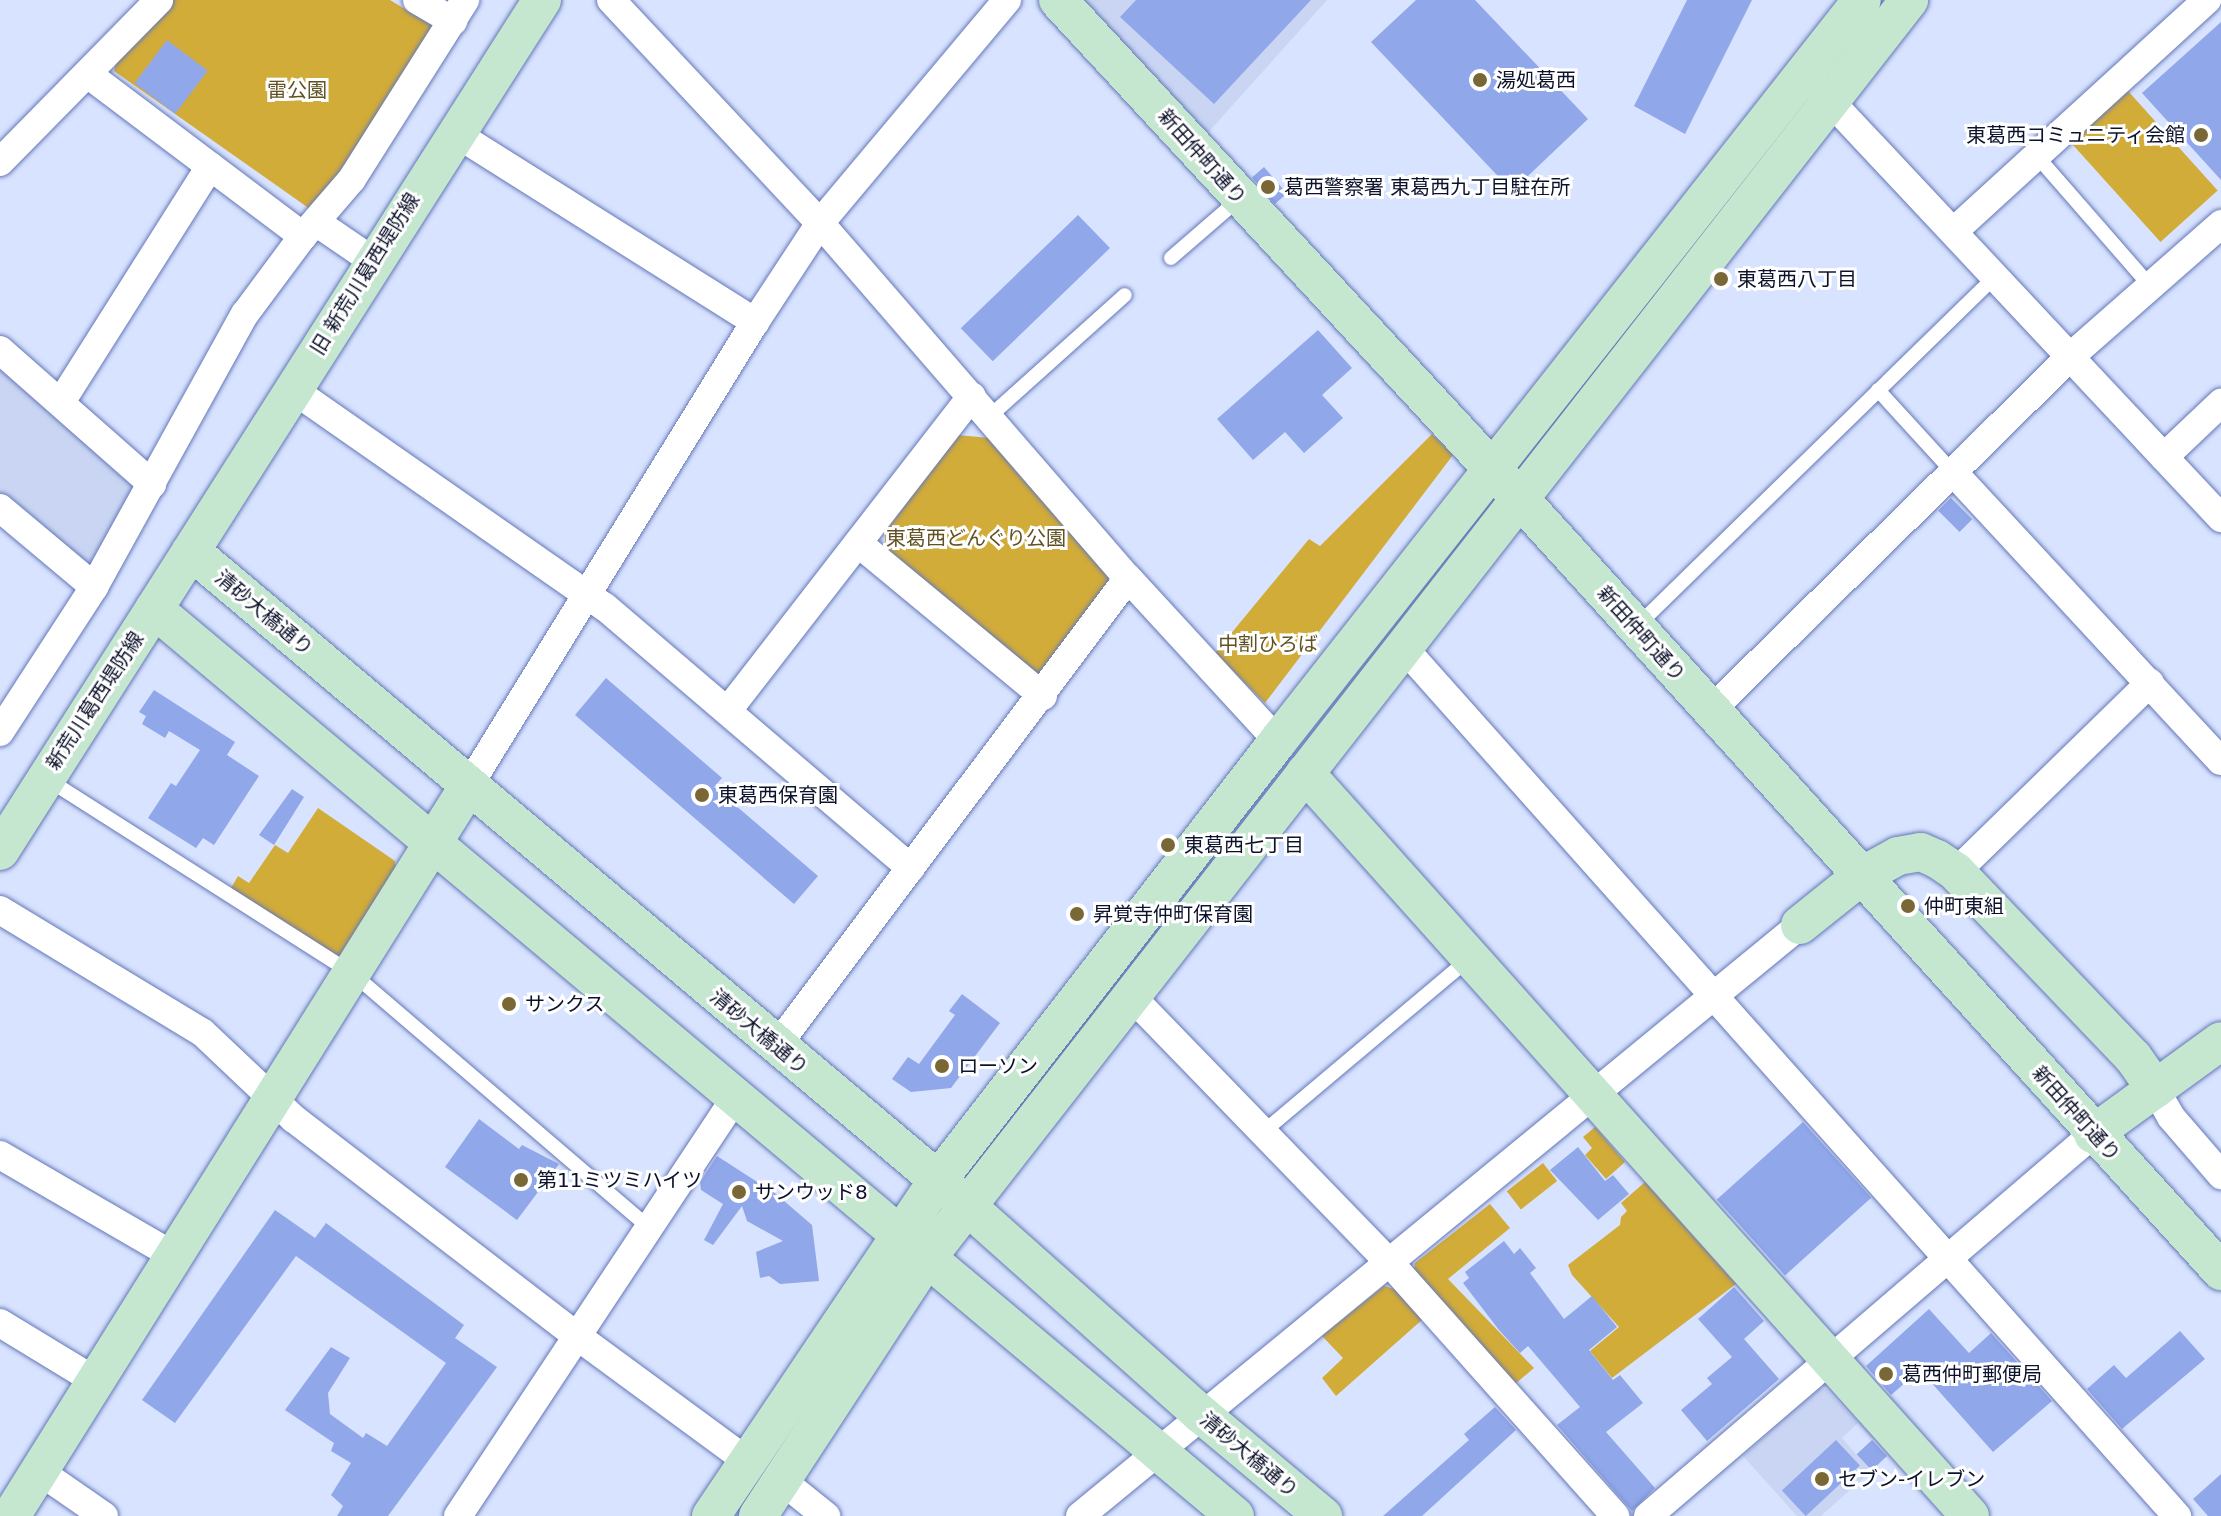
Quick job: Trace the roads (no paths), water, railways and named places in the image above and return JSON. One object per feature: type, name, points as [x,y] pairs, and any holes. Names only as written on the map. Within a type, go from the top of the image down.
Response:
[{"type":"street","points":[[0,162],[89,75],[159,0]]},
{"type":"street","points":[[0,732],[94,587],[245,314],[352,179],[459,11],[417,0]]},
{"type":"street","name":"旧 新荒川葛西堤防線","points":[[191,551],[542,0]]},
{"type":"street","points":[[611,0],[820,223],[1128,578],[1278,741]]},
{"type":"street","points":[[11,1516],[755,322],[820,223],[1007,0]]},
{"type":"street","name":"新田仲町通り","points":[[1058,0],[1520,499],[2093,1134],[2221,1271]]},
{"type":"street","points":[[711,1516],[747,1461],[913,1246],[968,1206],[1520,499],[1817,87],[1862,0]]},
{"type":"street","points":[[758,1516],[913,1246],[938,1180],[1492,469],[1817,87],[1909,0]]},
{"type":"street","points":[[1954,231],[2207,0]]},
{"type":"street","points":[[89,75],[210,166],[310,229],[373,261]]},
{"type":"street","points":[[1817,87],[2164,457],[2217,506]]},
{"type":"street","points":[[455,133],[755,322]]},
{"type":"street","points":[[61,402],[210,166]]},
{"type":"street","points":[[1711,710],[2071,356],[2221,224]]},
{"type":"street","points":[[0,350],[152,484]]},
{"type":"street","points":[[292,389],[588,594],[729,709],[911,868]]},
{"type":"street","points":[[2164,457],[2221,403]]},
{"type":"street","points":[[729,709],[858,543],[981,406]]},
{"type":"street","points":[[1953,472],[2221,761]]},
{"type":"street","points":[[0,508],[94,587]]},
{"type":"street","points":[[858,543],[1043,696]]},
{"type":"street","name":"新荒川葛西堤防線","points":[[0,851],[191,551]]},
{"type":"street","name":"清砂大橋通り","points":[[191,551],[776,1047],[938,1180],[1202,1415],[1323,1516]]},
{"type":"street","points":[[776,1047],[1043,696],[1128,578]]},
{"type":"street","points":[[154,609],[1235,1516]]},
{"type":"street","points":[[1403,647],[2177,1516]]},
{"type":"street","points":[[1956,872],[2150,683]]},
{"type":"street","points":[[1305,773],[1970,1516]]},
{"type":"street","points":[[1080,1516],[1800,925],[1860,877],[1898,856],[1921,852],[1956,872],[2133,1057],[2171,1117],[2221,1175]]},
{"type":"street","points":[[0,910],[203,1033],[294,1119],[577,1336],[747,1461]]},
{"type":"street","points":[[1131,996],[1389,1262],[1615,1516]]},
{"type":"street","points":[[1648,1516],[2093,1134],[2221,1041]]},
{"type":"street","points":[[458,1516],[735,1098]]},
{"type":"street","points":[[0,1155],[174,1256]]},
{"type":"street","points":[[0,1323],[97,1382]]},
{"type":"street","points":[[39,1471],[104,1516]]},
{"type":"street","points":[[781,1480],[826,1516]]},
{"type":"lane","points":[[2035,154],[2150,286]]},
{"type":"lane","points":[[1171,258],[1239,199]]},
{"type":"lane","points":[[1635,627],[1995,277]]},
{"type":"lane","points":[[981,406],[1125,295]]},
{"type":"lane","points":[[1878,390],[1953,472]]},
{"type":"lane","points":[[46,778],[352,973],[648,1227]]},
{"type":"lane","points":[[1262,1133],[1471,958]]},
{"type":"place","name":"湯処葛西","points":[[1480,80]]},
{"type":"place","name":"東葛西コミュニティ会館","points":[[2201,135]]},
{"type":"place","name":"葛西警察署 東葛西九丁目駐在所","points":[[1268,187]]},
{"type":"place","name":"東葛西八丁目","points":[[1721,279]]},
{"type":"place","name":"東葛西保育園","points":[[702,795]]},
{"type":"place","name":"東葛西七丁目","points":[[1168,845]]},
{"type":"place","name":"仲町東組","points":[[1908,906]]},
{"type":"place","name":"昇覚寺仲町保育園","points":[[1077,914]]},
{"type":"place","name":"サンクス","points":[[509,1004]]},
{"type":"place","name":"ローソン","points":[[942,1066]]},
{"type":"place","name":"第11ミツミハイツ","points":[[521,1180]]},
{"type":"place","name":"サンウッド8","points":[[739,1192]]},
{"type":"place","name":"葛西仲町郵便局","points":[[1886,1374]]},
{"type":"place","name":"セブン-イレブン","points":[[1822,1479]]},
{"type":"park label","name":"雷公園","points":[[297,90]]},
{"type":"park label","name":"東葛西どんぐり公園","points":[[976,538]]},
{"type":"park label","name":"中割ひろば","points":[[1268,644]]}]
